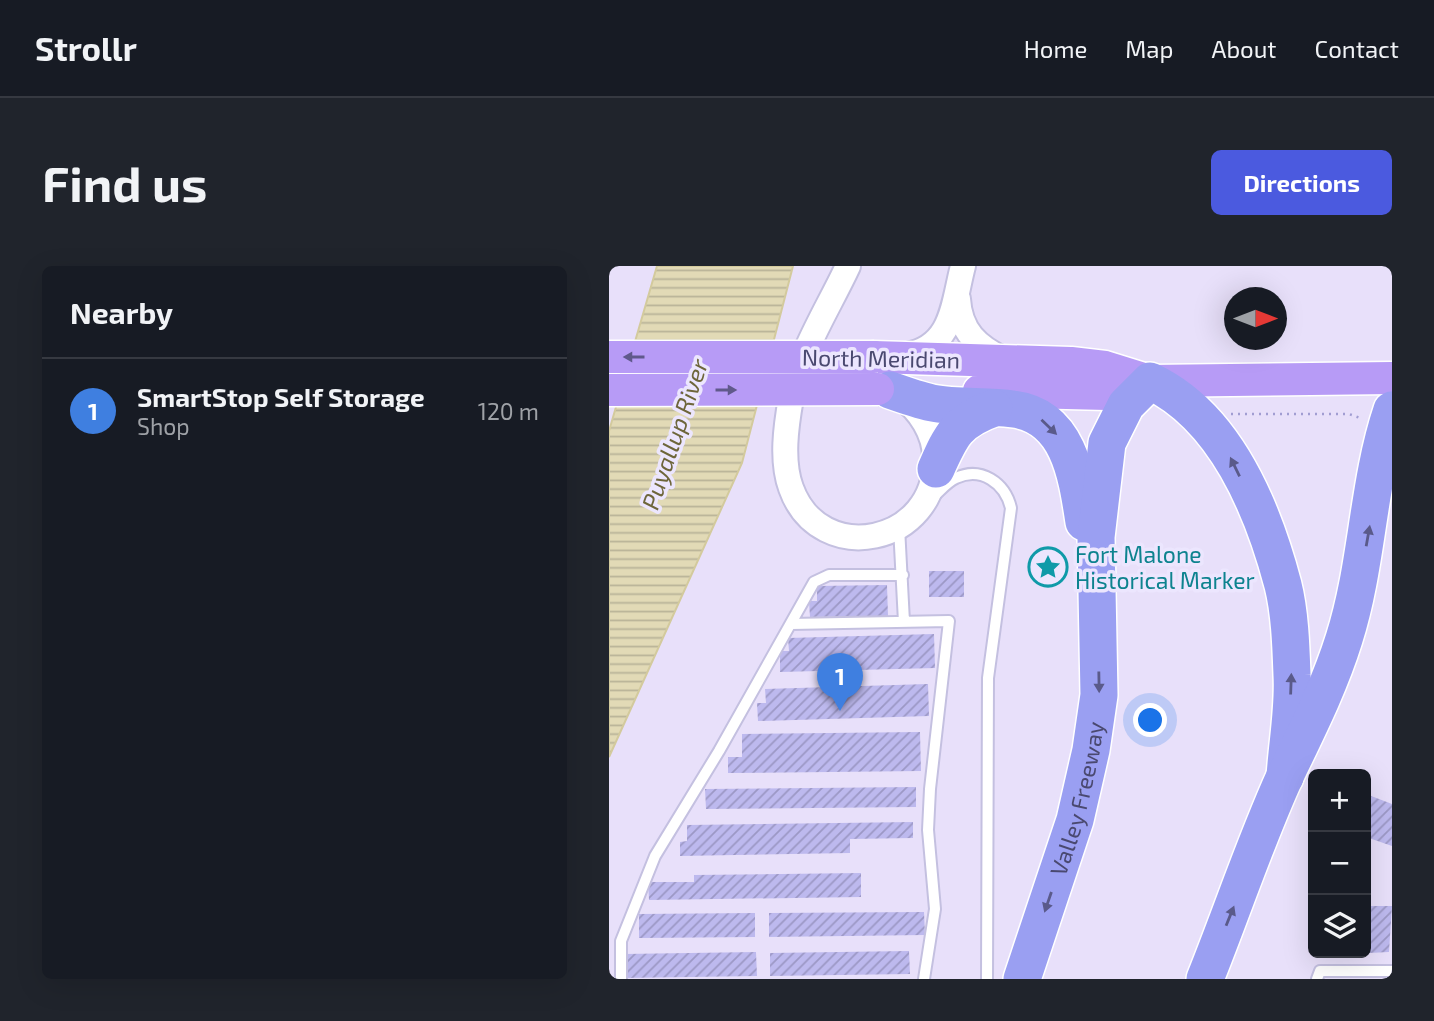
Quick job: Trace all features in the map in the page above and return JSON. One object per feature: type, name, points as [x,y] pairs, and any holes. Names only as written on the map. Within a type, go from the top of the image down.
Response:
[{"type":"highway","points":[[884,373],[932,403],[1023,411],[1043,420],[1068,451],[1080,499],[1097,613]]},
{"type":"highway","points":[[1097,613],[1096,537],[1107,443],[1126,405],[1150,381],[1177,394],[1202,419],[1229,455],[1267,536],[1284,588],[1292,678],[1285,777]]},
{"type":"highway","points":[[936,469],[947,443],[962,422],[993,408]]},
{"type":"highway","points":[[1205,979],[1285,777],[1318,713],[1345,639],[1369,531],[1381,416]]},
{"type":"highway","name":"Valley Freeway","points":[[1023,979],[1075,820],[1091,751],[1099,695],[1097,613]]},
{"type":"main road","name":"North Meridian","points":[[609,357],[884,373],[1107,394],[1150,381],[1392,377]]},
{"type":"main road","name":"North Meridian","points":[[609,390],[884,373],[1006,360],[1105,367],[1150,381]]},
{"type":"street","points":[[848,266],[801,363],[787,427],[788,478],[803,510],[831,531],[865,538],[908,520],[930,492],[936,469],[932,438],[917,410],[884,373],[941,338],[950,324],[961,273]]},
{"type":"street","points":[[961,273],[959,314],[966,330],[986,351],[1006,360]]},
{"type":"lane","points":[[904,622],[903,575],[908,520],[952,479],[981,475],[998,484],[1005,491],[1011,508],[988,678],[987,979]]},
{"type":"lane","points":[[621,979],[621,941],[655,856],[814,582],[821,577],[903,575]]},
{"type":"lane","points":[[791,624],[949,621],[930,789],[928,830],[935,909],[924,979]]},
{"type":"lane","points":[[1317,979],[1320,971],[1392,971]]},
{"type":"path","points":[[1227,414],[1381,416]]},
{"type":"water","name":"Puyallup River","points":[[657,266],[793,266],[742,463],[609,757],[609,431]]},
{"type":"building","points":[[929,571],[964,571],[964,597],[929,597]]},
{"type":"building","points":[[887,585],[888,616],[810,617],[809,601],[817,601],[817,586]]},
{"type":"building","points":[[934,634],[935,668],[780,672],[780,651],[789,651],[788,638]]},
{"type":"building","points":[[928,684],[929,716],[758,721],[757,703],[766,703],[765,689]]},
{"type":"building","points":[[920,732],[921,771],[728,773],[728,757],[742,757],[742,734]]},
{"type":"building","points":[[916,787],[916,807],[706,809],[705,789]]},
{"type":"building","points":[[1371,796],[1392,804],[1392,846],[1371,839]]},
{"type":"building","points":[[913,822],[913,838],[850,839],[850,853],[680,856],[680,842],[687,841],[687,825]]},
{"type":"building","points":[[861,873],[861,897],[649,900],[648,882],[694,882],[694,875]]},
{"type":"building","points":[[1371,906],[1392,906],[1389,952],[1371,953]]},
{"type":"building","points":[[924,912],[925,935],[769,937],[769,913]]},
{"type":"building","points":[[755,913],[755,937],[639,938],[639,914]]},
{"type":"building","points":[[909,951],[910,974],[770,976],[770,953]]},
{"type":"building","points":[[756,952],[757,976],[624,978],[624,954]]},
{"type":"place","name":"Fort Malone Historical Marker","points":[[1048,567]]},
{"type":"place","name":"SmartStop Self Storage","points":[[840,711]]}]
